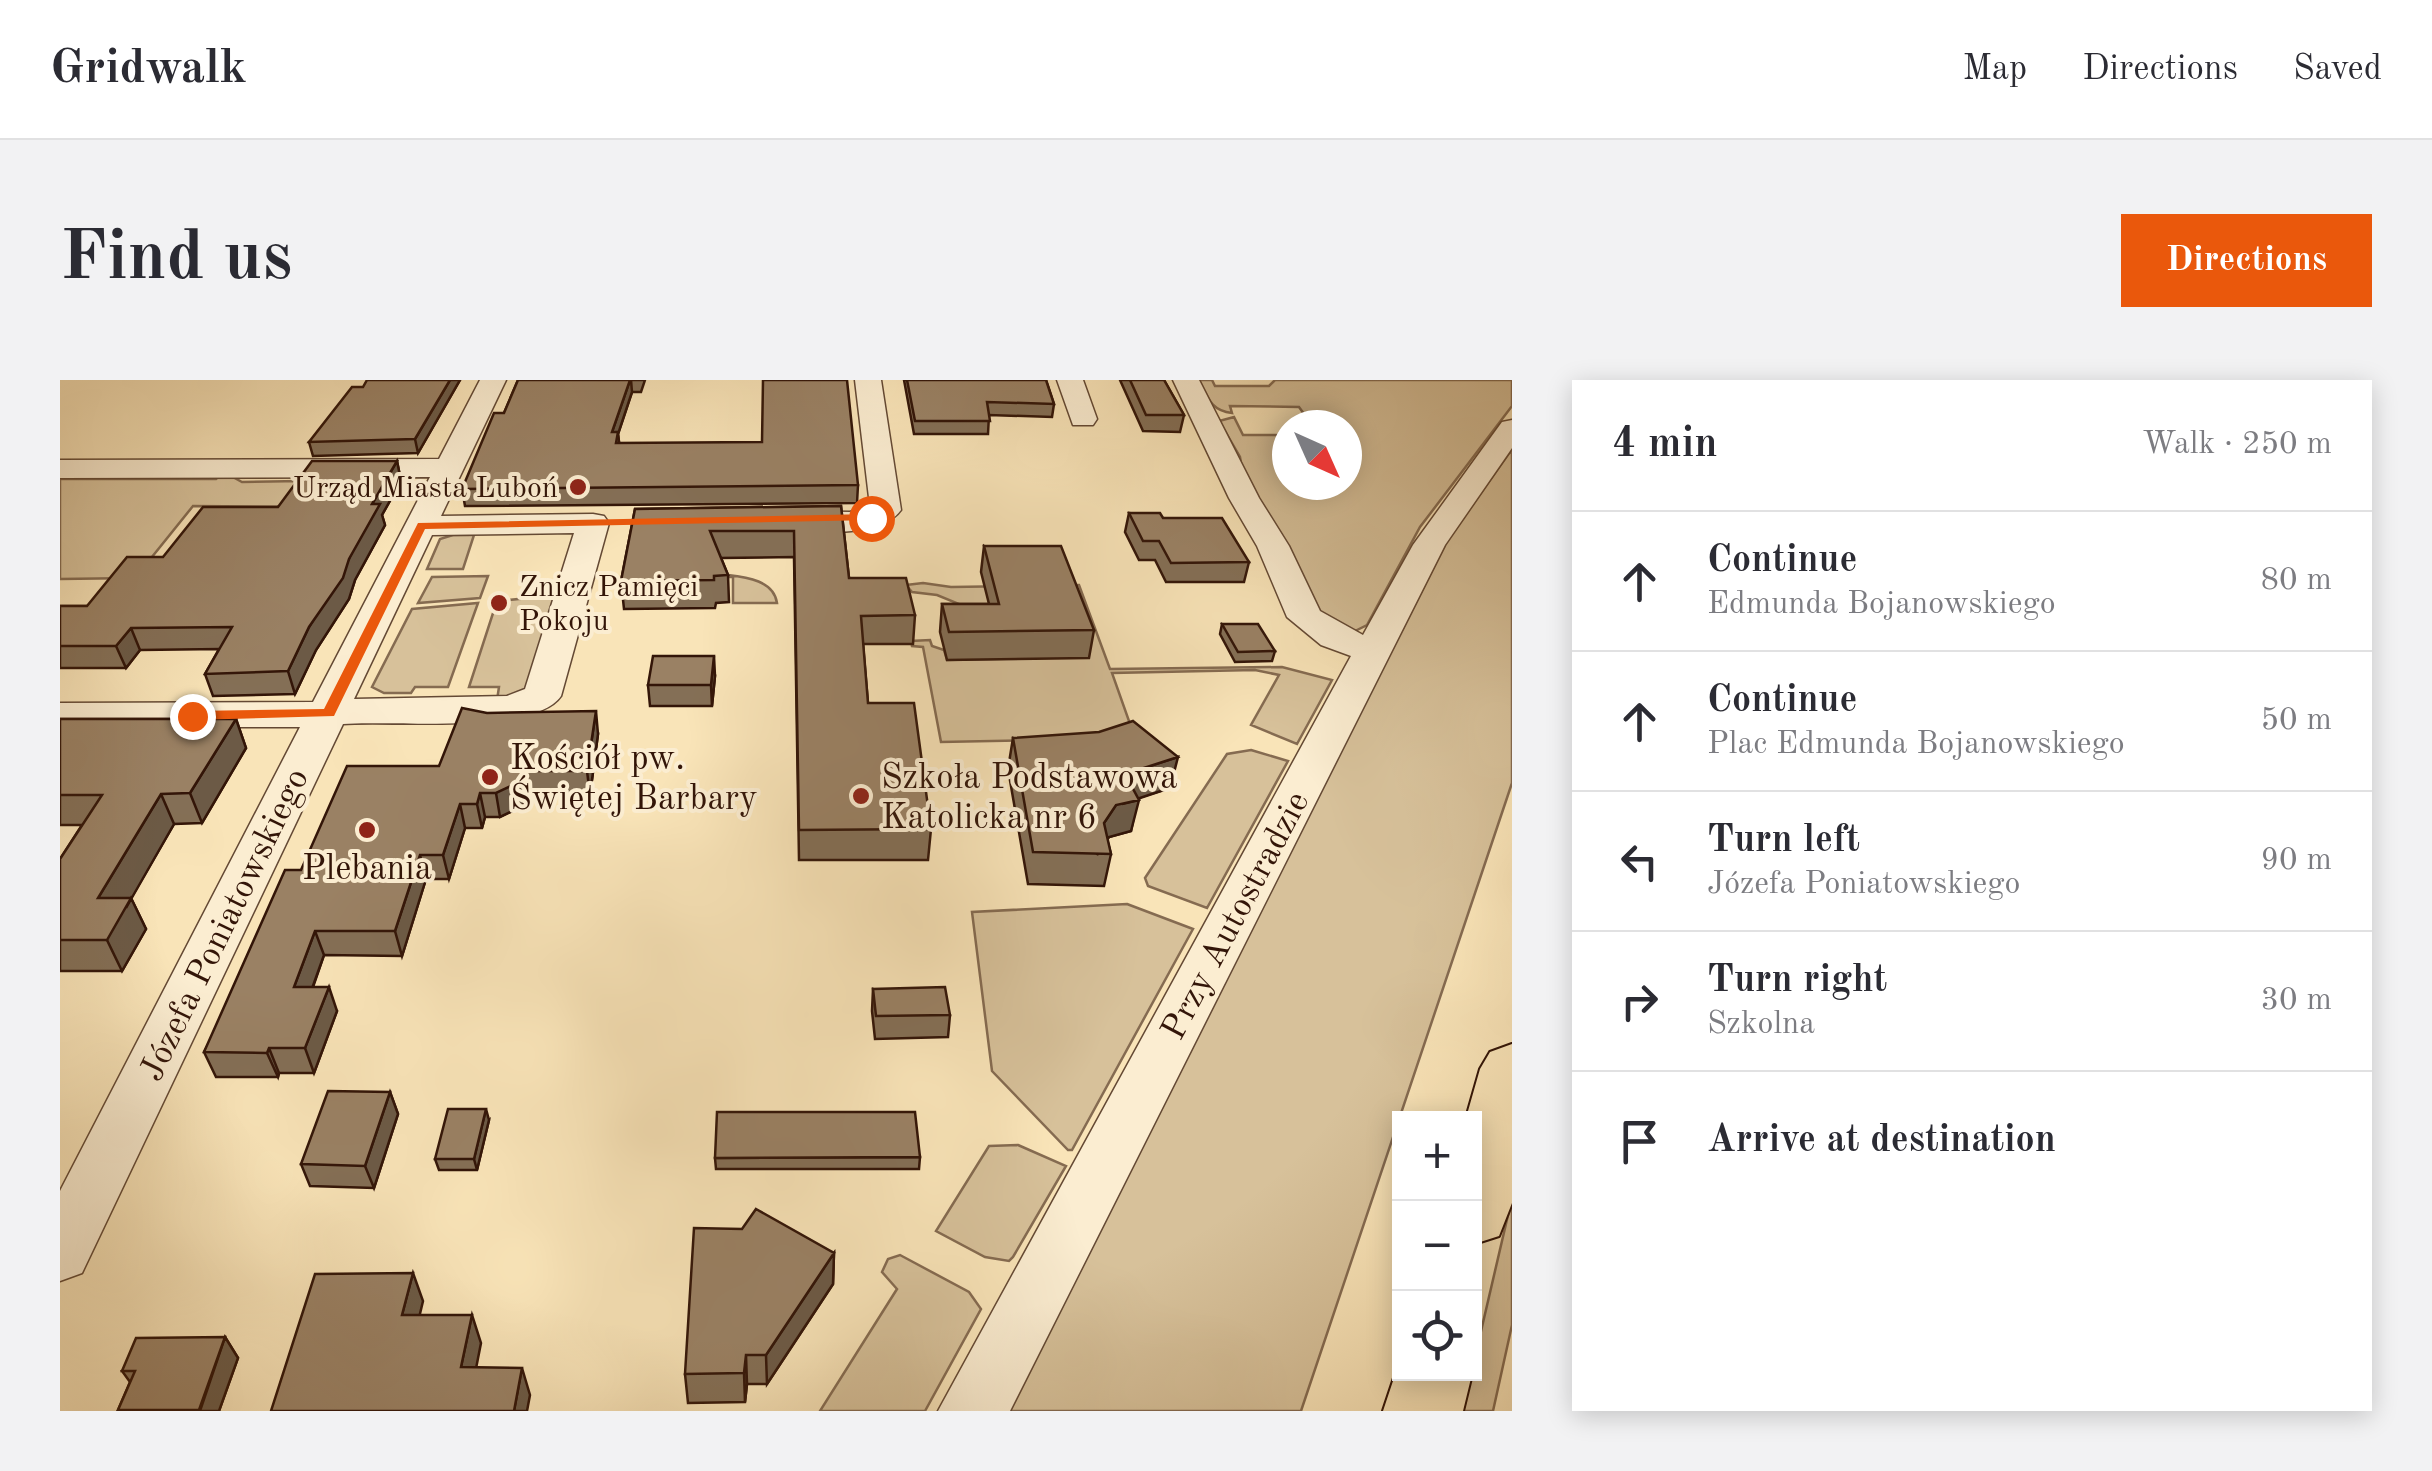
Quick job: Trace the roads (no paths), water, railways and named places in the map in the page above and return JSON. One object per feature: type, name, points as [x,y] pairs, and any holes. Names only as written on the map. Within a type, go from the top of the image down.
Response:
[{"type":"highway","points":[[1477,1201],[1512,1069]]},
{"type":"highway","points":[[1423,1411],[1431,1381]]},
{"type":"street","name":"Józefa Poniatowskiego","points":[[60,1253],[493,380]]},
{"type":"street","points":[[745,521],[860,519],[882,514],[887,505],[868,380]]},
{"type":"street","points":[[1070,380],[1083,419]]},
{"type":"street","points":[[1186,380],[1306,617],[1348,644],[1373,652]]},
{"type":"street","name":"Przy Autostradzie","points":[[974,1411],[1437,532],[1512,428]]},
{"type":"street","points":[[60,469],[448,468]]},
{"type":"street","points":[[422,526],[631,523]]},
{"type":"street","points":[[60,715],[512,708],[542,696],[592,524]]},
{"type":"place","name":"Urząd Miasta Luboń","points":[[578,487]]},
{"type":"place","name":"Znicz Pamięci Pokoju","points":[[499,603]]},
{"type":"place","name":"Kościół pw. Świętej Barbary","points":[[490,777]]},
{"type":"place","name":"Szkoła Podstawowa Katolicka nr 6","points":[[861,796]]},
{"type":"place","name":"Plebania","points":[[367,830]]}]
